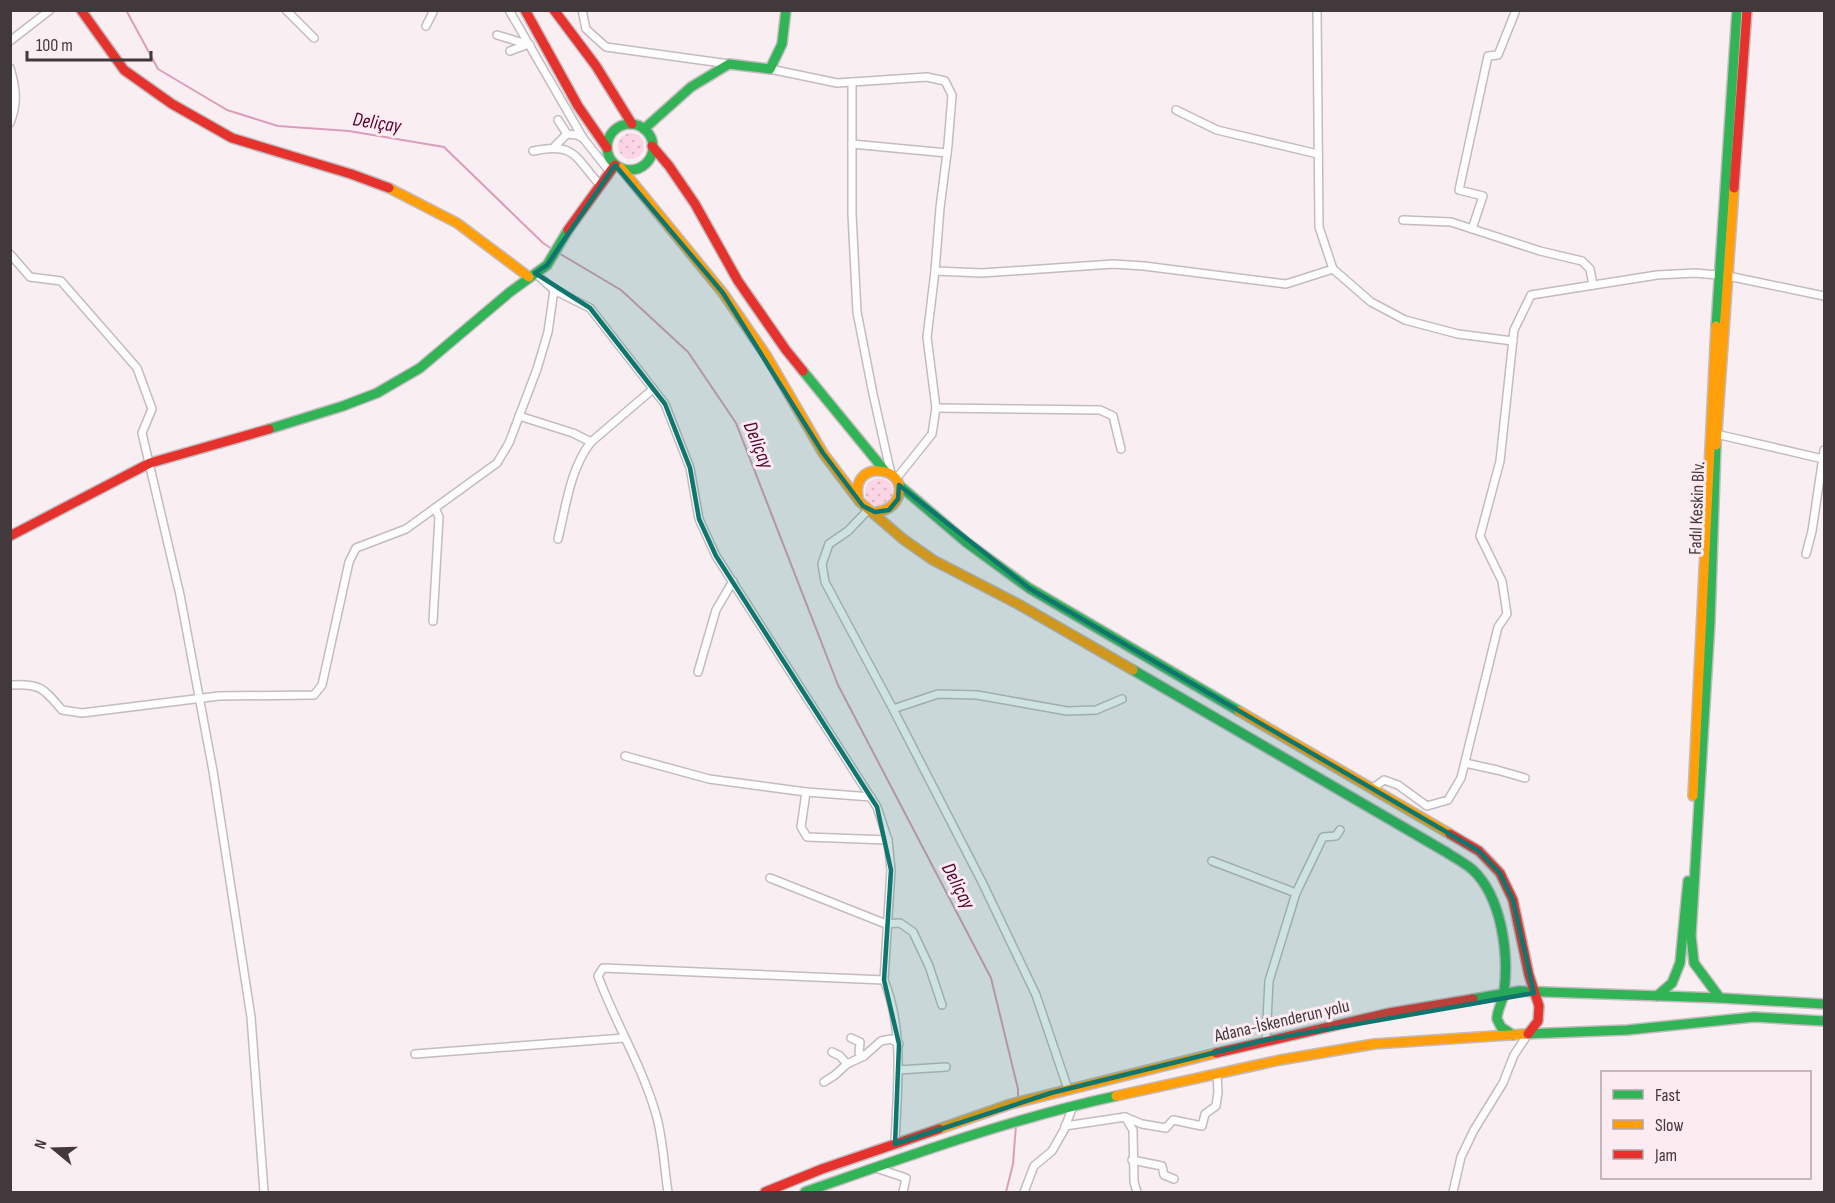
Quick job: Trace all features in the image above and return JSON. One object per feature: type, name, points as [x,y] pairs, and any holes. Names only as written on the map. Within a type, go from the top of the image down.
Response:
[{"type":"main road","points":[[81,10],[124,70],[172,104],[232,138],[351,174],[405,195],[457,223],[532,275]]},
{"type":"main road","points":[[525,10],[578,106],[607,148],[616,168],[723,294],[766,355],[823,453],[859,500],[929,558],[1136,672],[1446,852],[1473,870],[1487,888],[1496,907],[1504,950],[1504,995],[1497,1009],[1497,1020],[1501,1028],[1513,1035]]},
{"type":"main road","points":[[554,10],[615,92],[632,124]]},
{"type":"main road","points":[[644,129],[692,87],[729,63],[770,69],[782,44],[786,10]]},
{"type":"main road","name":"Fadıl Keskin Blv.","points":[[1720,998],[1694,963],[1691,936],[1710,622],[1723,275],[1737,10]]},
{"type":"main road","name":"Fadıl Keskin Blv.","points":[[1657,996],[1672,983],[1680,963],[1691,851],[1700,608],[1723,275],[1747,10]]},
{"type":"main road","points":[[10,536],[150,463],[344,406],[377,393],[420,368],[547,265],[600,185],[616,168],[634,169],[645,164],[652,152],[651,140],[644,129],[632,124],[625,124],[614,130],[607,141],[607,148]]},
{"type":"main road","points":[[652,146],[695,204],[738,281],[786,350],[893,477],[966,542],[1029,588],[1479,850],[1500,873],[1514,900],[1534,993],[1539,1006],[1538,1021],[1528,1034]]},
{"type":"main road","points":[[859,500],[857,486],[865,474],[878,470],[893,477]]},
{"type":"main road","points":[[872,511],[882,512],[894,505],[898,499],[893,477]]},
{"type":"main road","name":"Adana-İskenderun yolu","points":[[765,1192],[822,1169],[1051,1093],[1266,1040],[1389,1013],[1519,991],[1824,1004]]},
{"type":"main road","name":"Adana-İskenderun yolu","points":[[805,1192],[977,1132],[1056,1109],[1280,1060],[1374,1044],[1627,1030],[1754,1017],[1824,1021]]},
{"type":"street","points":[[10,41],[50,10]]},
{"type":"street","points":[[285,10],[314,38]]},
{"type":"street","points":[[426,26],[434,10]]},
{"type":"street","points":[[509,10],[583,138]]},
{"type":"street","points":[[582,10],[586,29],[606,47],[729,63]]},
{"type":"street","points":[[1317,10],[1319,228],[1333,269],[1371,302],[1405,320],[1458,334],[1513,341]]},
{"type":"street","points":[[1472,229],[1482,196],[1459,190],[1488,56],[1498,55],[1516,10]]},
{"type":"street","points":[[497,35],[528,45]]},
{"type":"street","points":[[510,51],[528,45]]},
{"type":"street","points":[[10,68],[17,90],[15,111],[10,123]]},
{"type":"street","points":[[770,69],[837,82],[927,77],[945,81],[952,95],[927,337],[936,408],[932,434],[893,477]]},
{"type":"street","points":[[852,82],[852,214],[857,312],[873,394],[893,477]]},
{"type":"street","points":[[1176,110],[1217,130],[1318,154]]},
{"type":"street","points":[[558,120],[567,134]]},
{"type":"street","points":[[567,134],[583,138],[616,168]]},
{"type":"street","points":[[555,146],[567,134]]},
{"type":"street","points":[[852,144],[947,153]]},
{"type":"street","points":[[533,151],[555,146],[573,152],[600,185]]},
{"type":"street","points":[[1403,220],[1451,222],[1540,251],[1582,261],[1590,269],[1593,285]]},
{"type":"street","points":[[10,254],[30,277],[61,281],[137,368],[153,409],[142,433],[180,595],[213,771],[251,1017],[264,1192]]},
{"type":"street","points":[[935,271],[982,273],[1113,264],[1286,284],[1333,269]]},
{"type":"street","points":[[1373,788],[1384,780],[1398,785],[1427,806],[1448,800],[1461,778],[1498,627],[1507,614],[1502,581],[1480,536],[1500,461],[1514,330],[1531,295],[1657,275],[1695,273],[1723,275],[1824,296]]},
{"type":"street","points":[[532,275],[554,290],[590,308],[665,404],[690,468],[699,519],[716,556],[877,807],[888,840],[891,870],[884,980],[890,995],[899,1044],[895,1144]]},
{"type":"street","points":[[10,685],[23,684],[43,688],[62,711],[82,713],[200,699],[272,694],[314,695],[322,685],[349,562],[356,548],[406,529],[497,463],[509,443],[542,351],[554,290]]},
{"type":"street","points":[[558,539],[575,471],[584,451],[591,442],[653,389]]},
{"type":"street","points":[[936,408],[1100,410],[1113,416],[1121,449]]},
{"type":"street","points":[[519,416],[564,430],[591,442]]},
{"type":"street","points":[[1716,434],[1823,459]]},
{"type":"street","points":[[1806,554],[1812,531],[1824,450]]},
{"type":"street","points":[[433,621],[439,517],[435,508]]},
{"type":"street","points":[[872,511],[829,544],[822,564],[825,582],[983,884],[1036,995],[1068,1089]]},
{"type":"street","points":[[698,672],[716,610],[733,582]]},
{"type":"street","points":[[893,709],[938,693],[977,695],[1067,711],[1096,710],[1122,699]]},
{"type":"street","points":[[625,756],[709,779],[806,792],[871,797]]},
{"type":"street","points":[[1465,764],[1525,778]]},
{"type":"street","points":[[806,792],[801,827],[807,837],[888,840]]},
{"type":"street","points":[[1266,1040],[1269,981],[1296,893],[1323,837],[1336,836],[1340,830]]},
{"type":"street","points":[[1212,861],[1296,893]]},
{"type":"street","points":[[770,878],[886,924],[900,923],[913,932],[929,966],[942,1005]]},
{"type":"street","points":[[668,1192],[656,1112],[598,976],[603,968],[884,980]]},
{"type":"street","points":[[1453,1192],[1461,1157],[1474,1130],[1503,1083],[1514,1055],[1528,1034]]},
{"type":"street","points":[[415,1054],[624,1038]]},
{"type":"street","points":[[851,1038],[860,1042],[859,1053],[864,1056]]},
{"type":"street","points":[[824,1082],[847,1064],[864,1056],[881,1041],[891,1039],[899,1044]]},
{"type":"street","points":[[832,1052],[840,1056],[847,1064]]},
{"type":"street","points":[[898,1070],[946,1067]]},
{"type":"street","points":[[1065,1126],[1125,1117],[1142,1124],[1166,1128],[1173,1120],[1202,1125],[1204,1114],[1216,1106],[1217,1075]]},
{"type":"street","points":[[1024,1192],[1034,1166],[1052,1150],[1073,1106]]},
{"type":"street","points":[[1125,1117],[1132,1130],[1132,1160],[1137,1192]]},
{"type":"street","points":[[1132,1160],[1162,1166],[1164,1175],[1174,1179]]},
{"type":"street","points":[[876,1168],[906,1178],[903,1192]]},
{"type":"highlighted area","points":[[615,165],[723,293],[823,453],[863,506],[875,512],[889,510],[898,499],[899,485],[1029,588],[1479,851],[1500,873],[1513,900],[1534,993],[1266,1040],[1051,1093],[895,1144],[899,1044],[884,980],[891,870],[877,807],[716,556],[699,519],[690,468],[665,404],[590,308],[535,273],[547,265]]},
{"type":"shaded area","points":[[631,133],[640,137],[644,146],[640,155],[631,159],[622,155],[618,146],[622,137]]},
{"type":"shaded area","points":[[879,478],[889,482],[893,492],[889,502],[879,506],[869,502],[865,492],[869,482]]},
{"type":"waterway","name":"Deliçay","points":[[126,10],[158,69],[227,110],[278,126],[349,131],[444,147],[543,243],[552,249]]},
{"type":"waterway","name":"Deliçay","points":[[557,252],[621,290],[688,352],[736,423],[838,685],[991,978],[1018,1089],[1018,1098]]},
{"type":"waterway","name":"Deliçay","points":[[1006,1192],[1013,1164],[1016,1125]]},
{"type":"traffic: fast","points":[[644,129],[691,87],[729,64],[770,69],[782,44],[786,10]]},
{"type":"traffic: fast","points":[[1716,326],[1737,10]]},
{"type":"traffic: fast","points":[[630,124],[646,131],[653,147],[646,163],[630,170],[614,163],[607,147],[614,131],[630,124]]},
{"type":"traffic: fast","points":[[269,429],[377,393],[420,368],[510,292],[547,265],[568,230]]},
{"type":"traffic: fast","points":[[803,371],[885,471]]},
{"type":"traffic: fast","points":[[1716,445],[1710,622],[1691,936],[1694,963],[1720,998]]},
{"type":"traffic: fast","points":[[899,485],[966,542],[1029,588],[1239,711]]},
{"type":"traffic: fast","points":[[1133,670],[1446,852],[1473,870],[1491,896],[1501,927],[1505,977],[1497,1019],[1501,1027],[1513,1035]]},
{"type":"traffic: fast","points":[[1657,996],[1672,983],[1680,963],[1688,881]]},
{"type":"traffic: fast","points":[[1473,999],[1519,991],[1824,1004]]},
{"type":"traffic: fast","points":[[1524,1034],[1627,1030],[1754,1017],[1824,1021]]},
{"type":"traffic: fast","points":[[805,1192],[998,1127],[1116,1096]]},
{"type":"traffic: slow","points":[[621,168],[723,293],[766,355],[823,453],[857,498]]},
{"type":"traffic: slow","points":[[389,188],[457,223],[529,277]]},
{"type":"traffic: slow","points":[[1716,445],[1734,188]]},
{"type":"traffic: slow","points":[[1693,796],[1716,326]]},
{"type":"traffic: slow","points":[[875,512],[892,506],[898,497],[899,486],[895,478],[888,473],[869,472],[862,478],[858,487],[859,501],[903,539],[933,560],[1018,604],[1133,670]]},
{"type":"traffic: slow","points":[[1239,711],[1450,834]]},
{"type":"traffic: slow","points":[[1116,1096],[1280,1060],[1374,1044],[1524,1034]]},
{"type":"traffic: slow","points":[[939,1129],[1011,1104],[1216,1053]]},
{"type":"traffic: jam","points":[[81,10],[124,70],[172,104],[232,138],[351,174],[389,188]]},
{"type":"traffic: jam","points":[[525,10],[578,106],[607,148]]},
{"type":"traffic: jam","points":[[554,10],[596,66],[632,124]]},
{"type":"traffic: jam","points":[[1734,188],[1747,10]]},
{"type":"traffic: jam","points":[[652,146],[695,204],[738,281],[803,371]]},
{"type":"traffic: jam","points":[[568,230],[615,165]]},
{"type":"traffic: jam","points":[[10,536],[150,463],[269,429]]},
{"type":"traffic: jam","points":[[1450,834],[1479,851],[1500,873],[1513,900],[1529,975],[1539,1006],[1538,1021],[1528,1034]]},
{"type":"traffic: jam","points":[[1216,1053],[1389,1013],[1473,999]]},
{"type":"traffic: jam","points":[[765,1192],[822,1169],[939,1129]]}]
